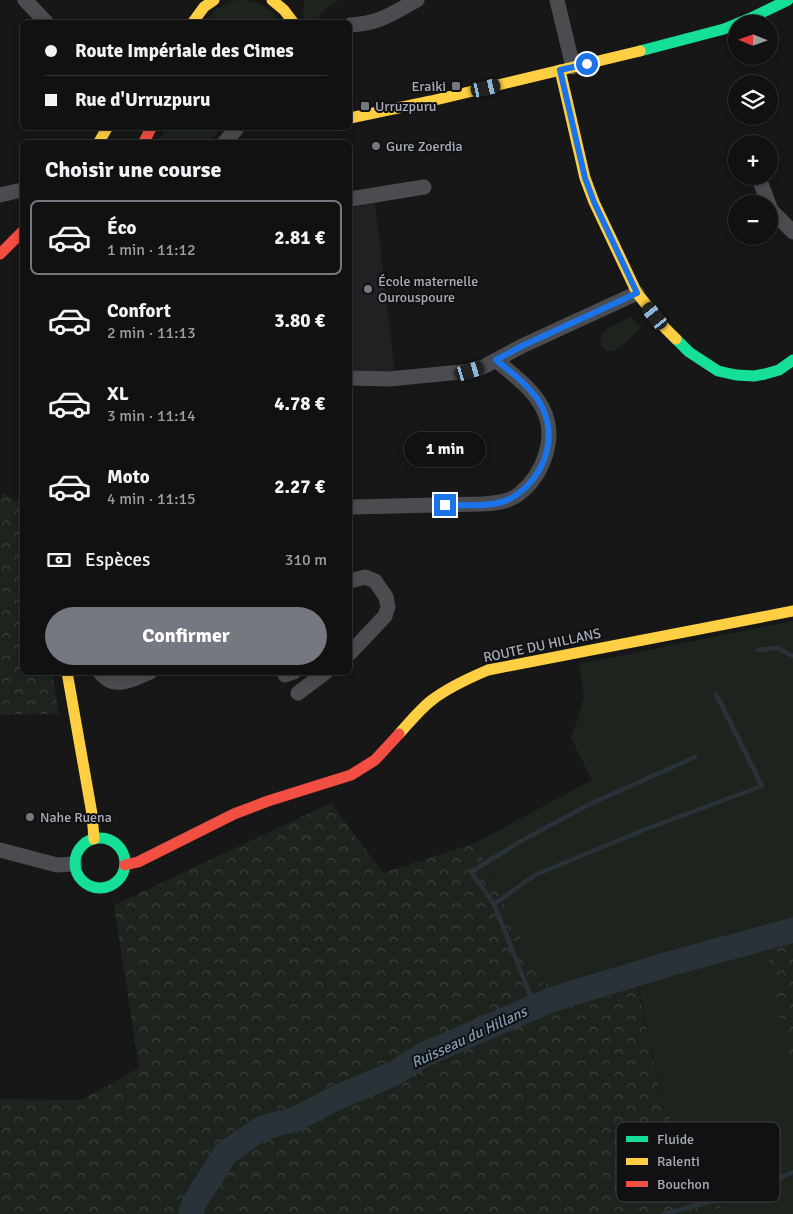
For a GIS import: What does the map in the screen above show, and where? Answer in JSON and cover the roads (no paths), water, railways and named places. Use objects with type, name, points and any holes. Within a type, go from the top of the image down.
[{"type":"street","points":[[24,0],[44,20]]},
{"type":"street","points":[[195,20],[203,4],[214,0]]},
{"type":"street","points":[[272,0],[292,16]]},
{"type":"street","points":[[352,25],[380,20],[417,0]]},
{"type":"street","points":[[556,0],[585,178],[594,202],[637,293],[664,327],[689,352],[718,370],[736,375],[754,376],[779,370],[793,360]]},
{"type":"street","points":[[352,118],[662,46],[724,29],[788,0]]},
{"type":"street","points":[[761,185],[771,210],[793,232]]},
{"type":"street","points":[[352,199],[424,187]]},
{"type":"street","points":[[0,195],[20,190]]},
{"type":"street","points":[[0,254],[20,234]]},
{"type":"street","points":[[352,378],[389,379],[462,372],[483,368],[522,346],[637,293]]},
{"type":"street","points":[[352,507],[502,502],[518,494],[532,481],[542,467],[548,446],[548,424],[543,408],[534,395],[496,360]]},
{"type":"street","points":[[352,580],[365,577],[375,580],[386,597],[388,607],[385,616],[352,651]]},
{"type":"street","name":"ROUTE DU HILLANS","points":[[125,865],[138,862],[242,811],[268,801],[351,776],[375,760],[432,700],[460,682],[488,670],[793,611]]},
{"type":"street","points":[[68,675],[92,814],[94,839]]},
{"type":"street","points":[[102,675],[113,682],[126,682],[143,675]]},
{"type":"street","points":[[298,693],[322,675]]},
{"type":"street","points":[[104,838],[112,841],[119,847],[124,856],[125,865],[122,874],[110,886],[101,888],[91,886],[83,882],[78,874],[75,864],[77,853],[84,844],[94,839],[104,838]]},
{"type":"street","points":[[0,850],[57,866],[75,864]]},
{"type":"waterway","points":[[758,650],[777,648],[793,656]]},
{"type":"waterway","points":[[494,904],[535,875],[646,829],[762,786],[716,694]]},
{"type":"waterway","points":[[535,1007],[494,904],[471,872],[521,841],[590,804],[695,757]]},
{"type":"waterway","name":"Ruisseau du Hillans","points":[[191,1214],[194,1203],[226,1153],[262,1128],[296,1119],[336,1098],[395,1073],[425,1054],[553,999],[669,964],[793,930]]},
{"type":"waterway","points":[[780,1178],[793,1172]]},
{"type":"waterway","points":[[664,1214],[708,1202]]},
{"type":"place","name":"Eraiki","points":[[456,86]]},
{"type":"place","name":"Urruzpuru","points":[[365,106]]},
{"type":"place","name":"Gure Zoerdia","points":[[376,146]]},
{"type":"place","name":"École maternelle Ourouspoure","points":[[368,289]]},
{"type":"place","name":"Nahe Ruena","points":[[30,817]]}]
